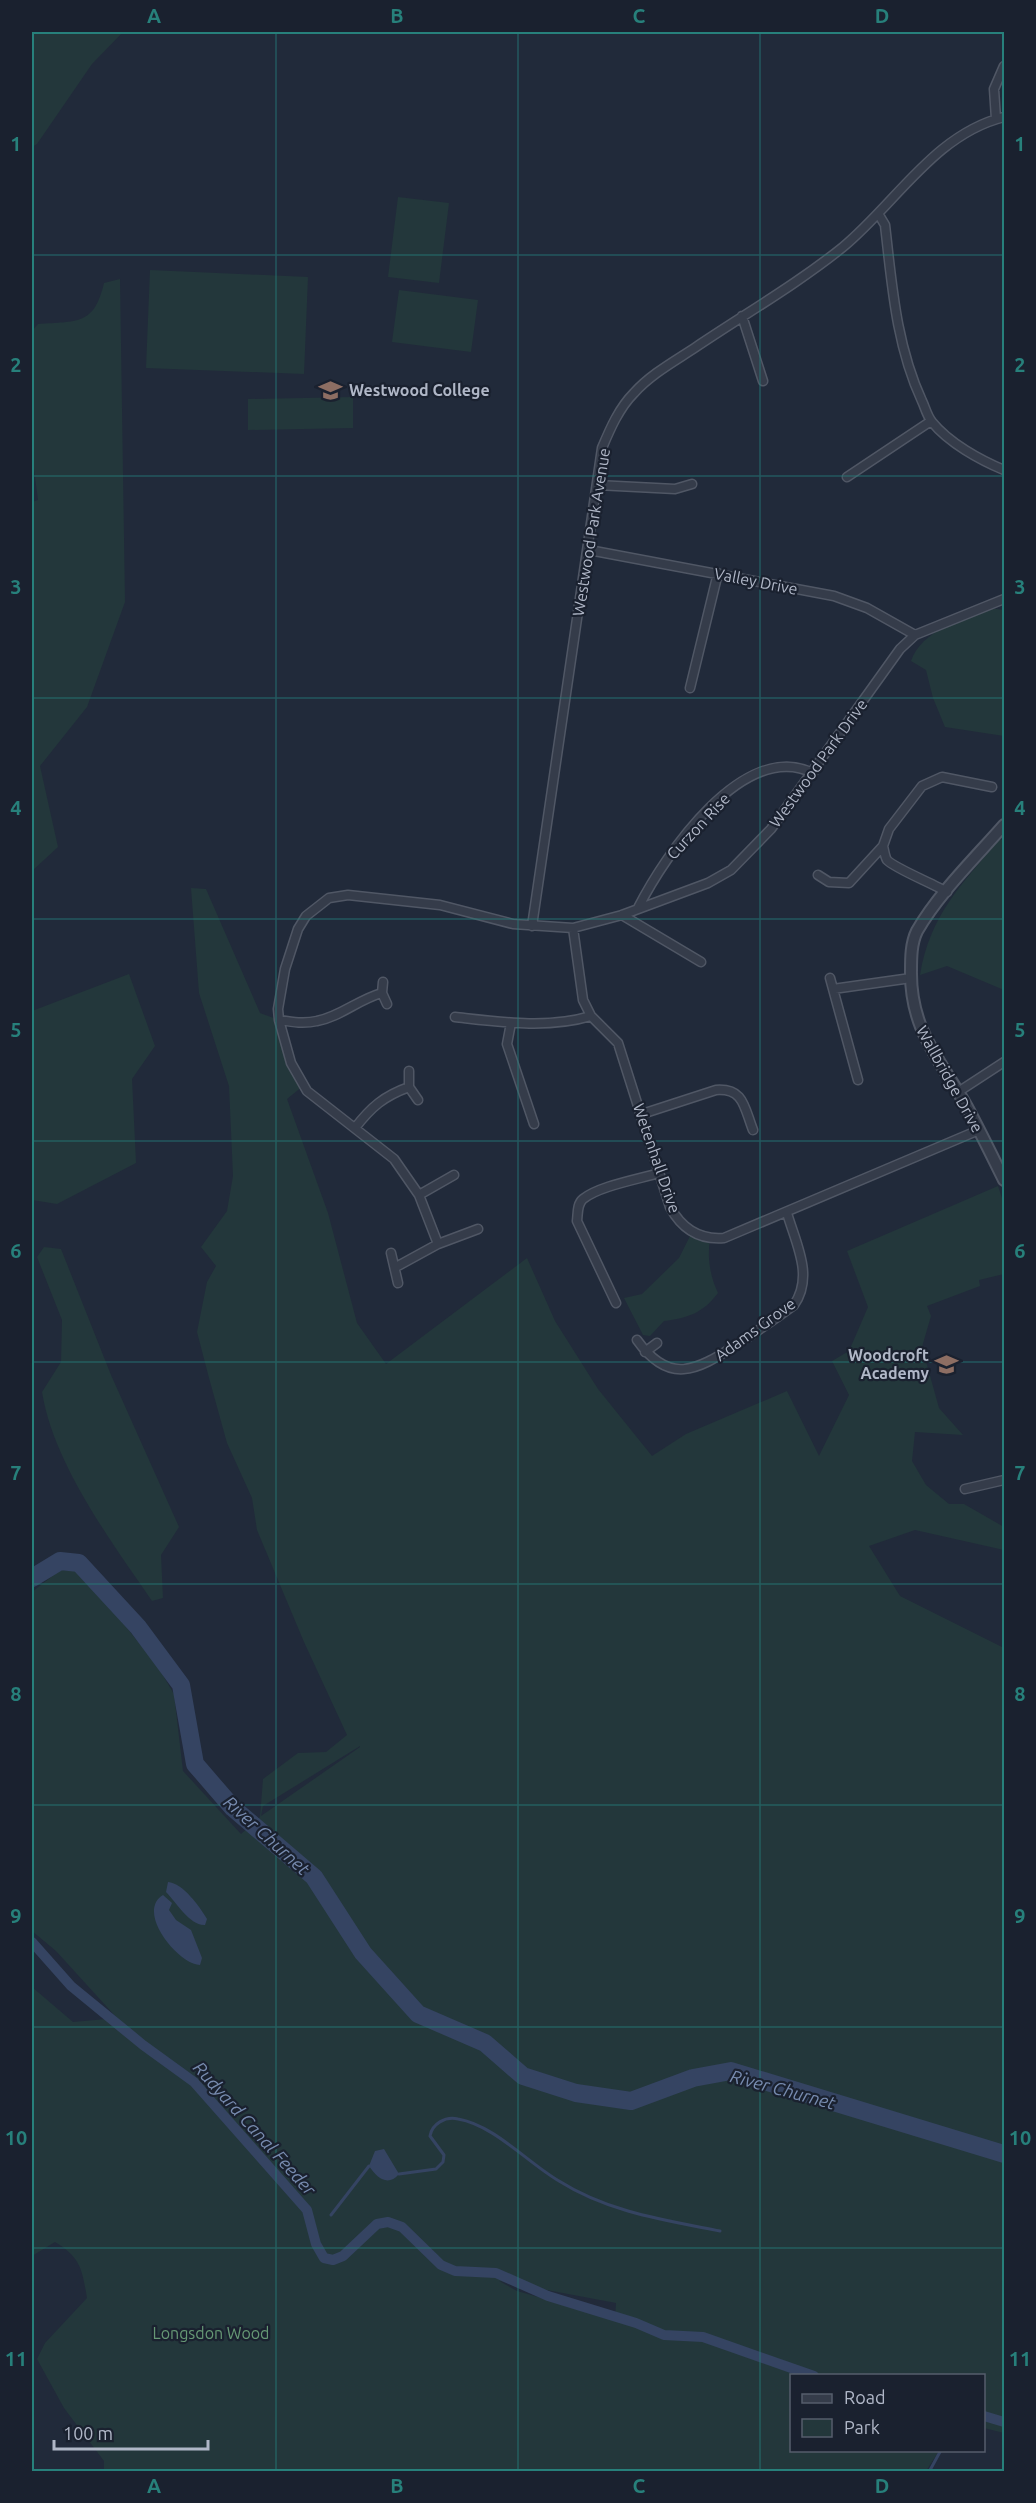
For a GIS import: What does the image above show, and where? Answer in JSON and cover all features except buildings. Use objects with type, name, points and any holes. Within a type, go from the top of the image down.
[{"type":"street","points":[[1000,118],[994,89],[1005,66]]},
{"type":"street","name":"Westwood Park Avenue","points":[[532,926],[589,550],[602,448],[609,432],[633,393],[659,371],[823,262],[879,215],[946,146],[975,126],[1000,118]]},
{"type":"street","points":[[879,215],[885,225],[901,342],[917,390],[931,421],[971,454],[1005,470]]},
{"type":"street","points":[[742,316],[763,381]]},
{"type":"street","points":[[847,477],[931,421]]},
{"type":"street","points":[[597,485],[675,489],[692,484]]},
{"type":"street","name":"Valley Drive","points":[[589,550],[834,596],[867,608],[915,635]]},
{"type":"street","points":[[690,688],[718,573]]},
{"type":"street","name":"Westwood Park Drive","points":[[438,1244],[419,1195],[394,1159],[307,1091],[291,1063],[279,1020],[285,969],[298,929],[312,911],[330,898],[348,895],[440,905],[513,924],[573,928],[622,915],[697,888],[731,870],[771,829],[900,649],[915,635],[1005,599]]},
{"type":"street","name":"Curzon Rise","points":[[638,908],[682,838],[734,788],[758,772],[776,766],[800,766],[813,773]]},
{"type":"street","points":[[818,875],[829,882],[849,883],[883,846],[888,829],[922,786],[931,781],[942,777],[992,788]]},
{"type":"street","name":"Wallbridge Drive","points":[[1004,1179],[958,1092],[922,1034],[911,996],[911,952],[916,933],[947,892],[1005,825]]},
{"type":"street","points":[[883,846],[886,859],[899,869],[928,880],[947,892]]},
{"type":"street","points":[[622,915],[701,962]]},
{"type":"street","name":"Wetenhall Drive","points":[[573,928],[579,990],[591,1016],[618,1043],[659,1173],[676,1218],[694,1234],[704,1238],[724,1239],[979,1130]]},
{"type":"street","points":[[830,978],[858,1080]]},
{"type":"street","points":[[833,989],[911,978]]},
{"type":"street","points":[[382,982],[382,993],[387,1004]]},
{"type":"street","points":[[279,1020],[304,1023],[319,1021],[359,1000],[382,993]]},
{"type":"street","points":[[455,1017],[511,1023],[554,1023],[591,1016]]},
{"type":"street","points":[[511,1023],[507,1044],[534,1124]]},
{"type":"street","points":[[958,1092],[1005,1062]]},
{"type":"street","points":[[410,1071],[409,1087],[418,1100]]},
{"type":"street","points":[[355,1128],[369,1109],[381,1099],[409,1087]]},
{"type":"street","points":[[642,1114],[716,1090],[728,1089],[741,1097],[753,1130]]},
{"type":"street","points":[[616,1303],[577,1221],[578,1206],[583,1199],[595,1193],[659,1173]]},
{"type":"street","points":[[419,1195],[454,1176]]},
{"type":"street","name":"Adams Grove","points":[[637,1340],[645,1352],[665,1367],[680,1370],[698,1367],[709,1363],[794,1305],[801,1295],[805,1278],[787,1213]]},
{"type":"street","points":[[396,1267],[438,1244],[478,1229]]},
{"type":"street","points":[[391,1253],[398,1282]]},
{"type":"street","points":[[645,1352],[657,1343]]},
{"type":"street","points":[[965,1489],[1005,1480]]},
{"type":"green space","points":[[32,32],[123,32],[92,64],[37,144],[32,147]]},
{"type":"green space","points":[[398,197],[449,203],[439,283],[388,277]]},
{"type":"green space","points":[[150,270],[308,277],[304,374],[146,368]]},
{"type":"green space","points":[[120,279],[125,602],[87,707],[40,766],[58,847],[32,871],[32,502],[38,500],[32,454],[32,331],[38,324],[73,321],[89,314],[100,297],[104,283]]},
{"type":"green space","points":[[399,290],[478,300],[471,352],[392,342]]},
{"type":"green space","points":[[353,397],[353,428],[248,430],[248,399]]},
{"type":"green space","points":[[990,608],[1004,610],[1004,736],[945,727],[933,698],[926,670],[911,661],[916,650],[933,634],[944,627]]},
{"type":"green space","points":[[999,840],[1004,840],[1004,990],[947,966],[920,975],[931,935],[939,918],[960,887]]},
{"type":"green space","name":"Longsdon Wood","points":[[191,888],[206,889],[260,1013],[279,1020],[303,1086],[287,1099],[328,1213],[357,1323],[386,1364],[527,1258],[555,1321],[598,1389],[652,1456],[686,1434],[787,1391],[819,1456],[849,1395],[832,1361],[849,1351],[868,1307],[847,1251],[998,1186],[1004,1204],[1004,1274],[979,1280],[980,1286],[927,1306],[931,1316],[922,1347],[939,1408],[963,1435],[915,1432],[912,1461],[926,1485],[949,1504],[964,1504],[1004,1527],[1004,1550],[915,1530],[869,1546],[900,1596],[1004,1648],[1004,2433],[985,2428],[985,2374],[790,2374],[790,2452],[938,2452],[926,2471],[104,2471],[104,2461],[64,2408],[37,2359],[45,2343],[87,2298],[79,2265],[64,2248],[55,2242],[32,2256],[32,1987],[73,2022],[117,2018],[56,1951],[32,1931],[32,1592],[60,1570],[75,1571],[116,1614],[158,1667],[174,1694],[183,1771],[241,1834],[260,1817],[263,1779],[298,1753],[326,1752],[347,1735],[304,1642],[257,1530],[252,1498],[227,1443],[197,1332],[207,1282],[216,1266],[201,1247],[227,1211],[233,1176],[229,1086],[199,993]],"holes":[[[360,1747],[261,1816],[263,1806]],[[499,2281],[616,2303],[615,2319],[517,2291]]]},
{"type":"green space","points":[[129,974],[155,1046],[132,1079],[136,1163],[57,1204],[32,1200],[32,1011]]},
{"type":"green space","points":[[692,1232],[710,1239],[710,1267],[718,1293],[701,1310],[664,1321],[650,1336],[643,1335],[624,1298],[642,1294],[679,1258]]},
{"type":"green space","points":[[44,1247],[61,1249],[111,1375],[179,1527],[161,1555],[163,1598],[152,1601],[102,1528],[71,1474],[48,1419],[42,1392],[61,1362],[62,1320],[37,1257]]},
{"type":"water","points":[[168,1882],[174,1883],[190,1896],[207,1919],[205,1925],[189,1918],[166,1892]]},
{"type":"water","points":[[163,1895],[172,1903],[169,1910],[176,1920],[191,1930],[202,1958],[200,1965],[191,1963],[181,1956],[163,1936],[157,1925],[154,1913],[156,1903]]},
{"type":"water","points":[[384,2149],[399,2174],[391,2180],[379,2177],[369,2166],[375,2151]]},
{"type":"waterway","name":"River Churnet","points":[[32,1578],[60,1561],[79,1563],[138,1627],[181,1685],[195,1764],[233,1808],[314,1877],[363,1953],[418,2014],[485,2043],[523,2076],[576,2093],[631,2101],[693,2078],[731,2071],[1004,2154]]},
{"type":"waterway","name":"Rudyard Canal Feeder","points":[[32,1942],[71,1986],[143,2045],[194,2082],[307,2210],[316,2244],[324,2258],[333,2260],[343,2256],[377,2224],[388,2222],[402,2227],[441,2265],[455,2271],[496,2273],[548,2296],[636,2323],[664,2335],[703,2337],[808,2374]]},
{"type":"waterway","points":[[399,2174],[436,2169],[443,2162],[444,2155],[430,2136],[436,2125],[453,2118],[485,2129],[578,2192],[637,2214],[720,2231]]},
{"type":"waterway","points":[[331,2215],[369,2166]]},
{"type":"waterway","name":"Rudyard Canal Feeder","points":[[985,2416],[1004,2422]]},
{"type":"waterway","points":[[929,2472],[940,2452]]},
{"type":"place","name":"Westwood College","points":[[331,390]]},
{"type":"place","name":"Woodcroft Academy","points":[[947,1364]]}]
